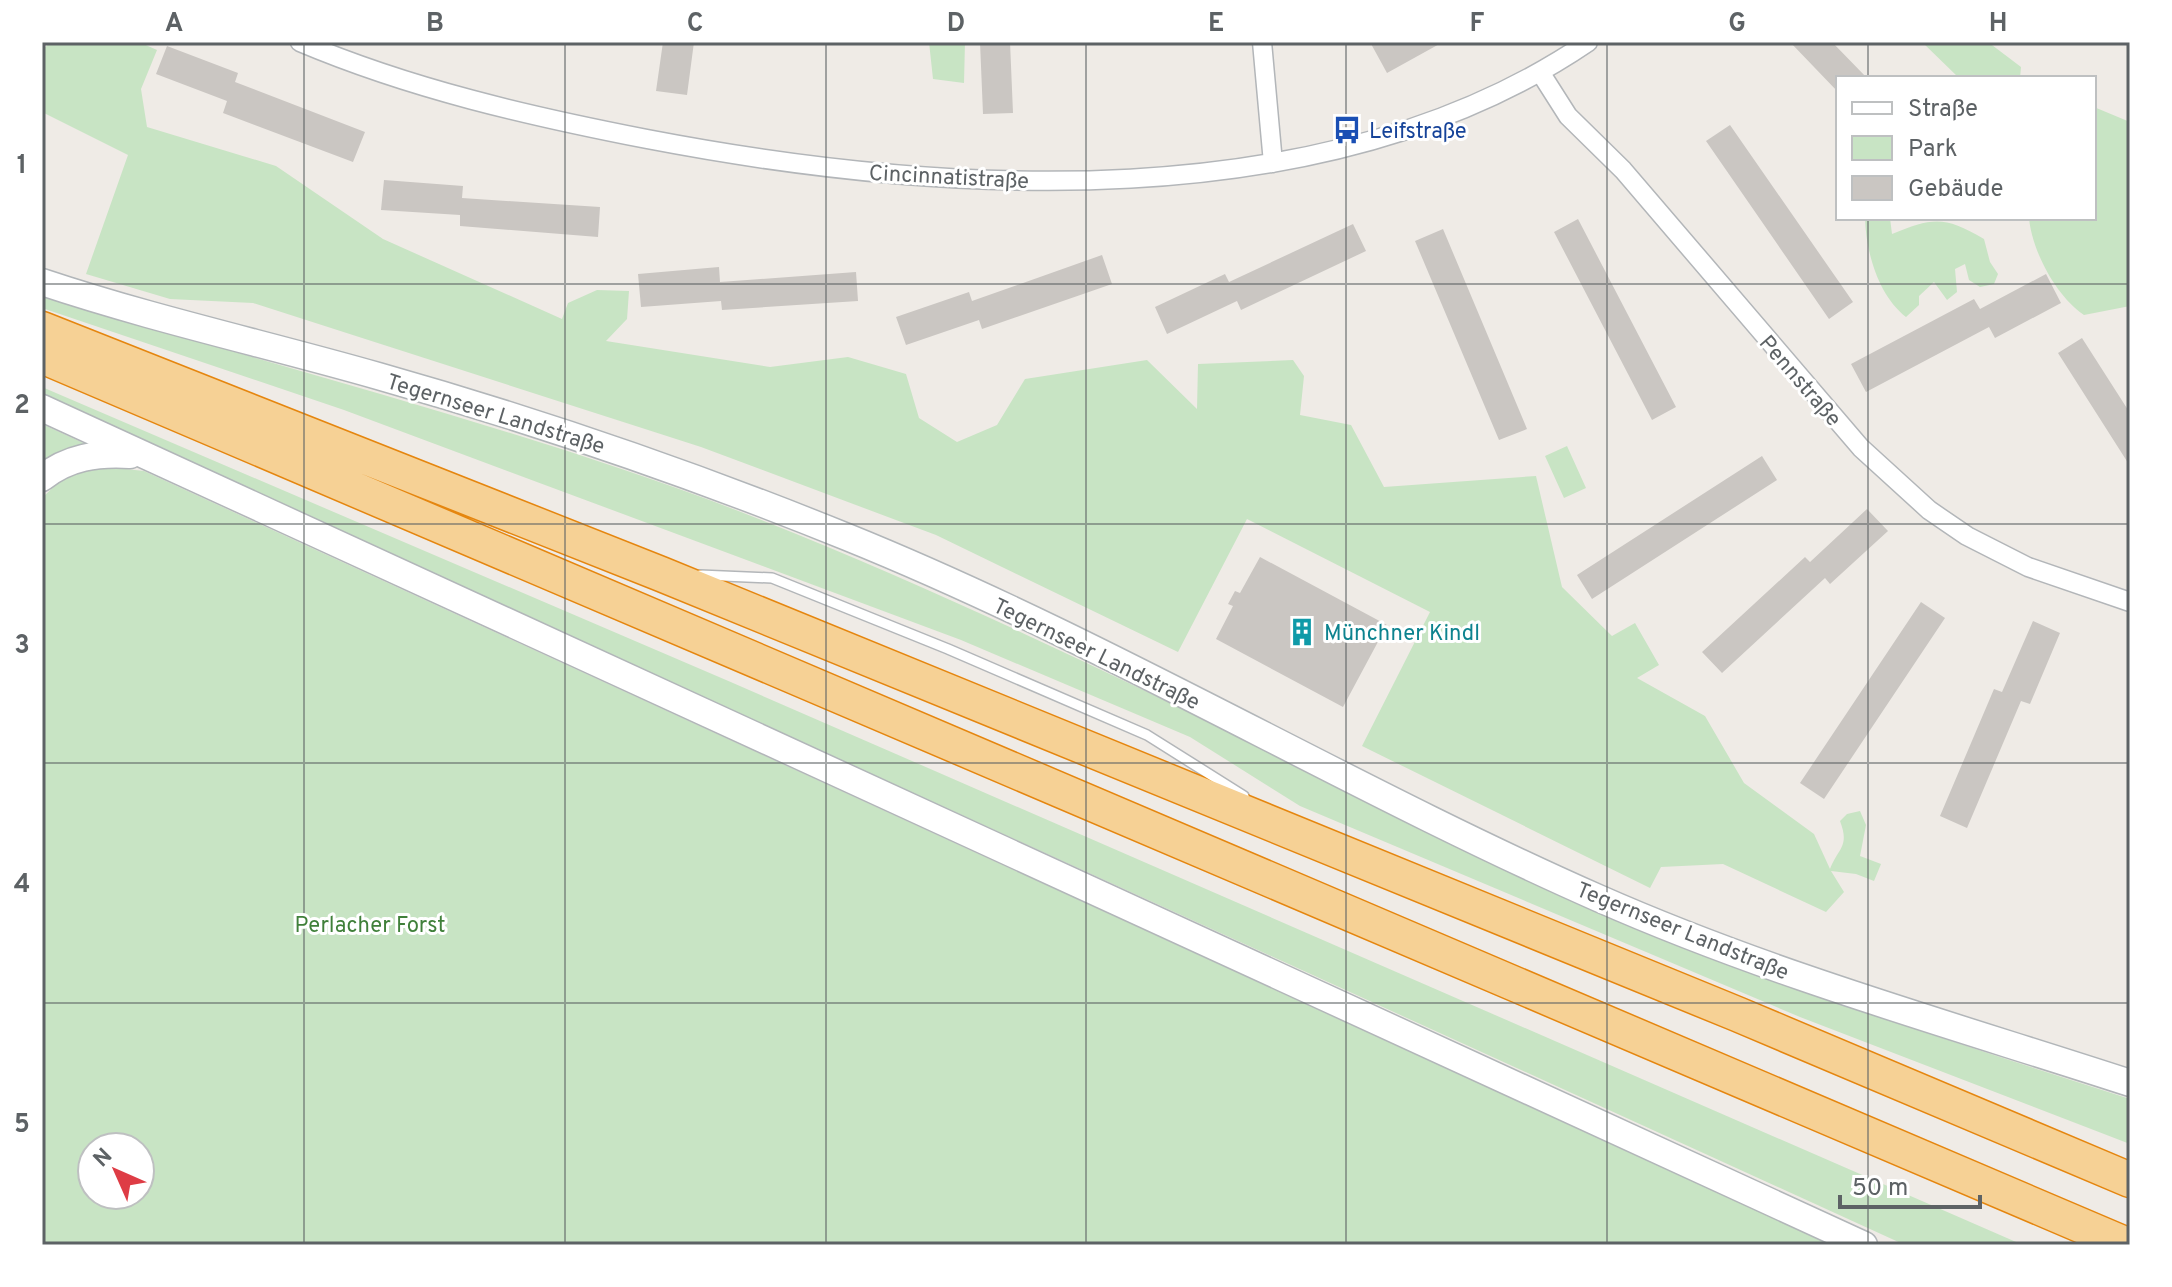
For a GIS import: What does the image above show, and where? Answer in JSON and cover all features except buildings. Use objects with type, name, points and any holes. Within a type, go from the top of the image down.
[{"type":"highway","points":[[42,329],[661,574],[1314,840],[2130,1180]]},
{"type":"highway","points":[[42,356],[2127,1245]]},
{"type":"main road","name":"Tegernseer Landstraße","points":[[42,282],[532,422],[713,485],[852,539],[1020,615],[1401,806],[1601,900],[1793,974],[2130,1083]]},
{"type":"main road","points":[[42,408],[1864,1245]]},
{"type":"main road","points":[[42,478],[70,461],[103,453],[142,455]]},
{"type":"street","name":"Cincinnatistraße","points":[[300,42],[373,70],[544,119],[699,149],[861,171],[1032,181],[1128,180],[1202,174],[1273,163],[1393,132],[1540,72],[1588,42]]},
{"type":"street","points":[[1262,42],[1273,163]]},
{"type":"street","name":"Pennstraße","points":[[1540,72],[1568,116],[1623,170],[1861,448],[1929,510],[1967,536],[2028,567],[2130,602]]},
{"type":"lane","points":[[661,574],[772,578],[1147,735],[1250,800]]},
{"type":"lane","points":[[1263,808],[1314,840]]},
{"type":"green space","points":[[51,42],[139,42],[157,50],[141,89],[147,127],[276,166],[383,239],[562,319],[568,303],[597,290],[629,291],[627,319],[606,341],[770,367],[848,357],[906,374],[919,418],[957,442],[997,425],[1025,379],[1147,360],[1197,409],[1198,364],[1293,360],[1304,376],[1300,415],[1351,425],[1384,487],[1536,476],[1562,587],[1612,636],[1635,623],[1659,665],[1637,678],[1705,716],[1744,783],[1814,834],[1830,869],[1842,847],[1844,837],[1840,821],[1847,814],[1860,811],[1866,825],[1860,856],[1881,864],[1874,881],[1856,874],[1831,871],[1844,892],[1826,912],[1723,864],[1661,867],[1650,888],[1362,746],[1430,612],[1247,519],[1178,652],[936,535],[701,447],[253,303],[170,299],[86,274],[128,155],[42,112],[42,50]]},
{"type":"green space","points":[[929,42],[965,42],[964,83],[933,79]]},
{"type":"green space","points":[[1922,42],[1988,42],[2021,67],[2020,76],[1957,76]]},
{"type":"green space","points":[[2096,108],[2130,122],[2130,306],[2084,315],[2055,285],[2040,258],[2029,220],[2096,220]]},
{"type":"green space","points":[[1865,220],[1890,220],[1892,234],[1918,224],[1949,223],[1984,239],[1990,262],[1998,274],[1994,284],[1980,287],[1969,280],[1965,264],[1955,269],[1957,292],[1947,300],[1934,282],[1919,296],[1919,305],[1906,317],[1881,285],[1868,245]]},
{"type":"green space","points":[[42,294],[568,451],[741,512],[849,556],[1063,652],[1484,855],[1656,933],[1857,1009],[2130,1099],[2130,1144],[1800,1017],[1300,806],[1190,737],[961,640],[344,410],[42,308]]},
{"type":"green space","points":[[42,387],[733,683],[2023,1245],[1905,1245],[42,396]]},
{"type":"green space","points":[[42,424],[90,446],[42,468]]},
{"type":"green space","points":[[1567,446],[1586,488],[1564,498],[1545,456]]},
{"type":"green space","name":"Perlacher Forst","points":[[99,466],[144,471],[1831,1245],[42,1245],[42,498],[64,477]]},
{"type":"place","name":"Leifstraße","points":[[1347,130]]},
{"type":"place","name":"Münchner Kindl","points":[[1302,632]]}]
